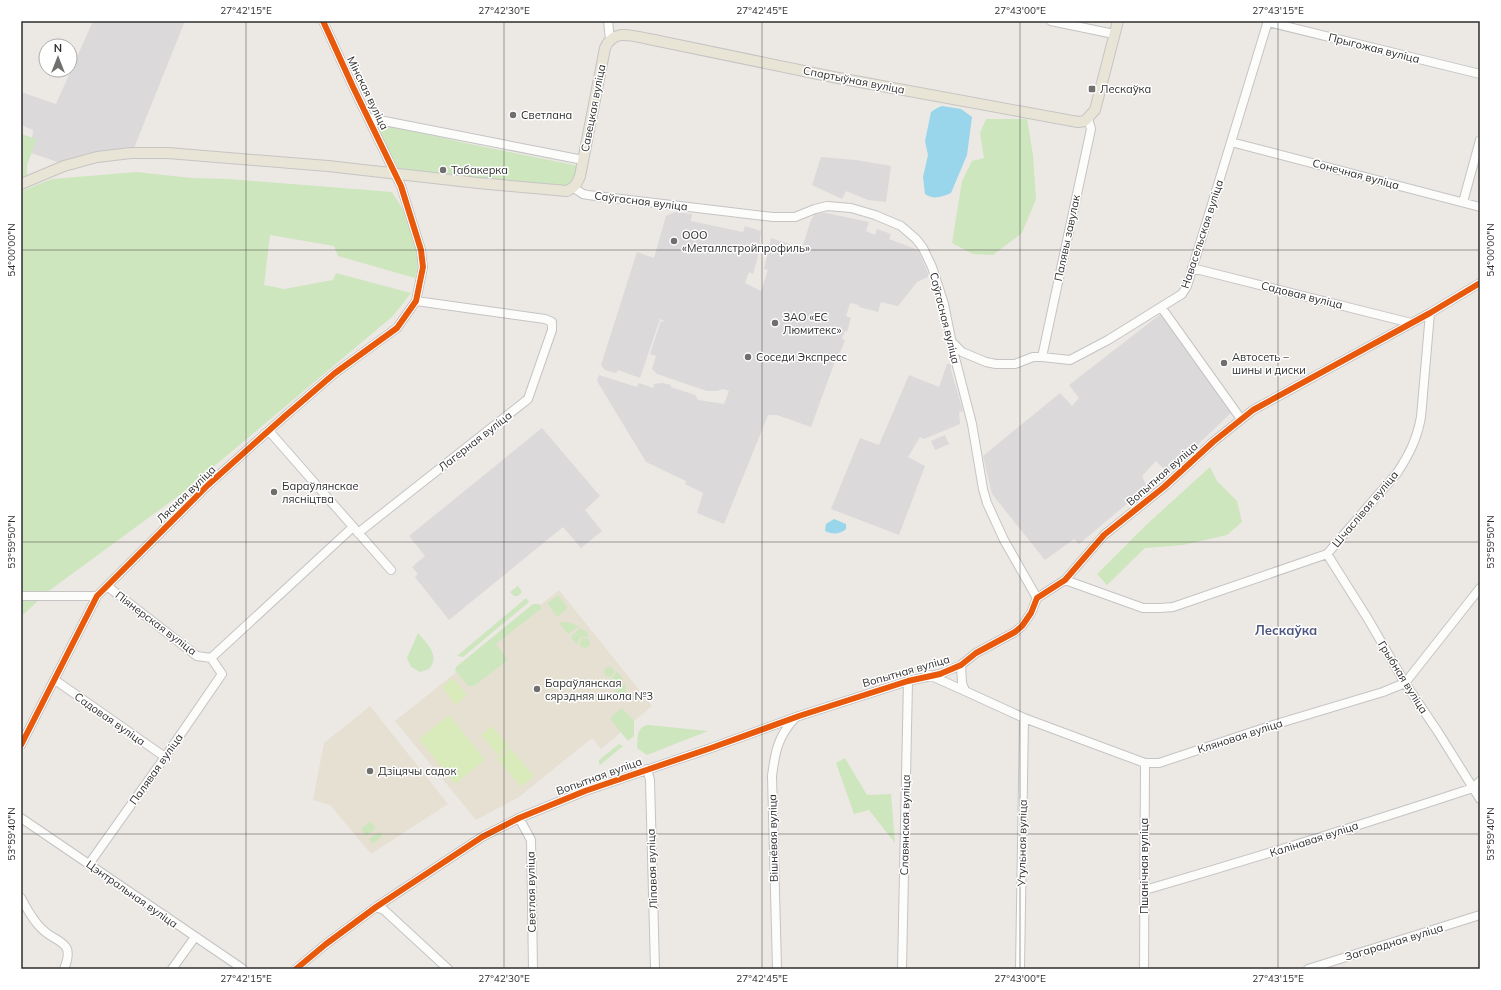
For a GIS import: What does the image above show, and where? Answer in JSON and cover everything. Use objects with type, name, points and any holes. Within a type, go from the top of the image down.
[{"type":"main road","points":[[1088,119],[1095,110],[1118,21]]},
{"type":"main road","name":"Спартыўная вуліца","points":[[610,39],[623,35],[649,39],[833,77],[1063,120],[1078,122],[1088,119]]},
{"type":"main road","name":"Савецкая вуліца","points":[[571,190],[578,183],[605,48],[610,39]]},
{"type":"main road","points":[[21,184],[64,166],[97,157],[131,153],[205,155],[328,166],[478,183],[571,190]]},
{"type":"street","name":"Мінская вуліца","points":[[323,21],[402,186],[421,250],[423,266],[416,301]]},
{"type":"street","name":"Савецкая вуліца","points":[[608,21],[610,39]]},
{"type":"street","points":[[1051,21],[1114,34]]},
{"type":"street","name":"Прыгожая вуліца","points":[[1268,21],[1480,74]]},
{"type":"street","name":"Навасельская вуліца","points":[[953,343],[962,352],[986,362],[996,364],[1015,364],[1033,358],[1042,357],[1070,360],[1108,340],[1182,294],[1187,286],[1268,21]]},
{"type":"street","name":"Мінская вуліца","points":[[369,118],[583,160]]},
{"type":"street","name":"Палявы завулак","points":[[1042,357],[1091,129],[1088,119]]},
{"type":"street","points":[[1463,202],[1480,140]]},
{"type":"street","name":"Сонечная вуліца","points":[[1231,142],[1480,207]]},
{"type":"street","name":"Саўгасная вуліца","points":[[571,190],[588,195],[773,217],[795,217],[821,207],[839,206],[861,210],[891,221],[901,226],[916,239],[927,256],[942,298],[953,343],[954,354],[972,424],[983,489],[987,503],[1004,540],[1037,598]]},
{"type":"street","name":"Садовая вуліца","points":[[1192,268],[1411,323]]},
{"type":"street","name":"Вопытная вуліца","points":[[296,969],[326,944],[376,907],[482,837],[519,818],[585,791],[711,748],[798,716],[928,675],[940,674],[960,665],[976,653],[1015,632],[1022,626],[1031,613],[1037,598],[1065,580],[1104,535],[1164,487],[1213,442],[1253,410],[1430,313],[1480,283]]},
{"type":"street","name":"Лагерная вуліца","points":[[211,658],[355,530],[528,399],[552,330],[552,322],[545,319],[416,301]]},
{"type":"street","name":"Лясная вуліца","points":[[21,745],[97,596],[208,485],[268,431],[335,373],[397,328],[416,301]]},
{"type":"street","points":[[1161,307],[1241,419]]},
{"type":"street","name":"Шчаслівая вуліца","points":[[1065,580],[1143,608],[1173,607],[1326,554],[1397,473],[1414,444],[1419,432],[1421,417],[1430,313]]},
{"type":"street","points":[[268,431],[391,570]]},
{"type":"street","name":"Грыбная вуліца","points":[[1326,554],[1368,619],[1405,683],[1480,799]]},
{"type":"street","name":"Піянерская вуліца","points":[[108,586],[197,656],[211,658],[222,674]]},
{"type":"street","name":"Кляновая вуліца","points":[[928,675],[1024,718],[1145,764],[1159,763],[1270,726],[1383,692],[1405,683],[1480,588]]},
{"type":"street","points":[[21,596],[97,596]]},
{"type":"street","points":[[960,665],[962,683],[965,691]]},
{"type":"street","name":"Палявая вуліца","points":[[89,864],[222,674]]},
{"type":"street","name":"Садовая вуліца","points":[[55,680],[165,757]]},
{"type":"street","name":"Славянская вуліца","points":[[902,969],[908,681]]},
{"type":"street","name":"Вішнёвая вуліца","points":[[777,969],[772,776],[776,750],[780,738],[788,725],[798,716]]},
{"type":"street","name":"Утульная вуліца","points":[[1020,969],[1024,718]]},
{"type":"street","name":"Пшанічная вуліца","points":[[1144,969],[1145,764]]},
{"type":"street","name":"Ліпавая вуліца","points":[[647,769],[650,780],[655,969]]},
{"type":"street","name":"Калінавая вуліца","points":[[1145,890],[1259,857],[1473,788],[1480,781]]},
{"type":"street","name":"Цэнтральная вуліца","points":[[21,818],[243,969]]},
{"type":"street","name":"Светлая вуліца","points":[[519,818],[531,840],[533,969]]},
{"type":"street","points":[[21,898],[36,924],[43,931],[61,941],[66,947],[68,952],[64,969]]},
{"type":"street","points":[[376,907],[384,910],[448,969]]},
{"type":"street","name":"Загарадная вуліца","points":[[1308,969],[1480,915]]},
{"type":"street","points":[[172,969],[195,937]]},
{"type":"shaded area","points":[[93,21],[185,21],[134,148],[61,163],[31,153],[33,130],[21,125],[21,92],[56,104],[68,78],[78,78],[78,55]]},
{"type":"shaded area","points":[[821,157],[856,160],[891,166],[886,202],[868,200],[846,191],[842,199],[812,185]]},
{"type":"shaded area","points":[[817,211],[869,222],[866,231],[875,235],[877,229],[891,234],[889,239],[918,250],[928,273],[928,277],[917,282],[898,306],[881,302],[878,312],[850,303],[846,316],[851,318],[847,332],[845,331],[842,339],[845,340],[840,353],[838,353],[811,427],[777,415],[768,415],[724,524],[697,513],[703,493],[685,484],[686,481],[646,462],[597,381],[599,375],[637,387],[639,383],[653,388],[654,384],[662,383],[695,395],[698,400],[724,404],[729,391],[723,389],[717,391],[707,391],[657,374],[652,369],[656,356],[650,354],[661,321],[664,322],[660,319],[640,378],[618,370],[616,373],[605,370],[601,365],[637,252],[654,258],[666,216],[675,212],[692,214],[691,221],[743,232],[745,226],[761,231],[758,257],[753,274],[749,272],[745,283],[761,291],[768,270],[764,269],[771,238],[802,248],[811,220]]},
{"type":"shaded area","points":[[1162,313],[1232,412],[1168,473],[1156,461],[1142,476],[1147,487],[1079,544],[1074,539],[1045,560],[992,494],[983,456],[1060,393],[1072,406],[1079,398],[1069,385]]},
{"type":"shaded area","points":[[947,364],[951,364],[951,370],[963,411],[959,412],[960,424],[924,439],[920,437],[908,457],[925,466],[899,535],[831,509],[860,438],[879,445],[909,375],[939,387]]},
{"type":"shaded area","points":[[542,428],[600,496],[585,510],[602,531],[581,548],[563,527],[449,620],[415,577],[418,574],[412,567],[425,556],[409,536]]},
{"type":"shaded area","points":[[945,435],[949,444],[935,450],[931,441]]},
{"type":"shaded area","name":"Бараўлянская сярэдняя школа №3","points":[[559,590],[652,706],[601,749],[592,738],[519,797],[476,820],[395,721]]},
{"type":"shaded area","name":"Дзіцячы садок","points":[[370,706],[448,804],[371,854],[330,805],[313,800],[324,743]]},
{"type":"green space","points":[[986,119],[1027,119],[1033,155],[1036,199],[1022,233],[993,255],[973,254],[952,243],[962,181],[972,161],[984,158],[980,133]]},
{"type":"green space","points":[[375,122],[465,143],[579,166],[572,182],[567,186],[557,189],[398,168]]},
{"type":"green space","points":[[21,134],[37,139],[27,165],[27,176],[21,179]]},
{"type":"green space","points":[[137,172],[191,178],[229,179],[392,192],[410,221],[421,259],[415,278],[338,256],[334,246],[270,235],[264,285],[284,289],[333,280],[336,273],[411,293],[393,316],[181,494],[46,593],[21,617],[21,191],[52,179]]},
{"type":"green space","points":[[1210,467],[1217,481],[1237,501],[1242,522],[1227,535],[1183,545],[1145,548],[1107,585],[1097,574],[1145,526]]},
{"type":"green space","points":[[518,586],[522,592],[518,596],[514,596],[510,592]]},
{"type":"green space","points":[[558,595],[568,608],[557,617],[547,603]]},
{"type":"green space","points":[[526,598],[529,602],[463,657],[457,656]]},
{"type":"green space","points":[[533,604],[539,604],[542,608],[496,644],[508,660],[474,686],[468,686],[455,670],[456,667]]},
{"type":"green space","points":[[567,622],[579,626],[568,634],[559,623]]},
{"type":"green space","points":[[580,628],[587,632],[589,637],[581,637],[577,645],[571,637]]},
{"type":"green space","points":[[418,633],[433,654],[432,664],[429,669],[420,672],[411,667],[407,658]]},
{"type":"green space","points":[[583,638],[587,638],[589,639],[589,647],[583,648],[580,645],[580,641]]},
{"type":"green space","points":[[607,667],[611,667],[613,668],[613,676],[607,677],[604,674],[604,670]]},
{"type":"green space","points":[[616,670],[623,679],[612,688],[605,679],[612,679],[616,673]]},
{"type":"green space","points":[[453,678],[467,695],[456,705],[442,687]]},
{"type":"green space","points":[[625,682],[626,692],[623,701],[615,691]]},
{"type":"green space","points":[[622,708],[634,721],[634,736],[628,741],[611,720],[612,716]]},
{"type":"green space","points":[[449,715],[485,760],[455,784],[419,739]]},
{"type":"green space","points":[[647,725],[708,731],[647,755],[637,748],[639,731],[643,726]]},
{"type":"green space","points":[[492,726],[509,746],[498,755],[481,735]]},
{"type":"green space","points":[[619,744],[623,746],[600,765],[599,760]]},
{"type":"green space","points":[[510,748],[534,776],[521,787],[497,759]]},
{"type":"green space","points":[[845,758],[867,795],[891,794],[895,843],[869,810],[854,814],[836,763]]},
{"type":"green space","points":[[370,821],[376,828],[366,836],[361,829]]},
{"type":"green space","points":[[379,832],[382,836],[373,844],[369,839]]},
{"type":"water","points":[[942,106],[961,109],[972,117],[967,155],[951,193],[941,197],[931,197],[925,194],[923,177],[928,155],[925,141],[931,112]]},
{"type":"water","points":[[834,519],[846,524],[846,529],[842,532],[836,533],[825,531],[826,524]]},
{"type":"cycle path","points":[[21,745],[97,596],[208,485],[284,417],[335,373],[397,328],[416,301],[423,267],[421,250],[401,186],[323,21]]},
{"type":"cycle path","points":[[296,969],[326,944],[376,907],[482,837],[519,818],[585,791],[799,716],[908,681],[940,674],[961,665],[976,653],[1015,632],[1022,626],[1031,613],[1037,598],[1065,580],[1104,535],[1164,487],[1213,442],[1253,410],[1430,313],[1480,283]]},
{"type":"place","name":"Лескаўка","points":[[1092,89]]},
{"type":"place","name":"Светлана","points":[[513,115]]},
{"type":"place","name":"Табакерка","points":[[443,170]]},
{"type":"place","name":"ООО «Металлстройпрофиль»","points":[[674,241]]},
{"type":"place","name":"ЗАО «ЕС Люмитекс»","points":[[775,323]]},
{"type":"place","name":"Соседи Экспресс","points":[[748,357]]},
{"type":"place","name":"Автосеть – шины и диски","points":[[1224,363]]},
{"type":"place","name":"Бараўлянскае лясніцтва","points":[[274,492]]},
{"type":"place","name":"Бараўлянская сярэдняя школа №3","points":[[537,689]]},
{"type":"place","name":"Дзіцячы садок","points":[[370,771]]},
{"type":"district","name":"Лескаўка","points":[[1286,630]]}]
